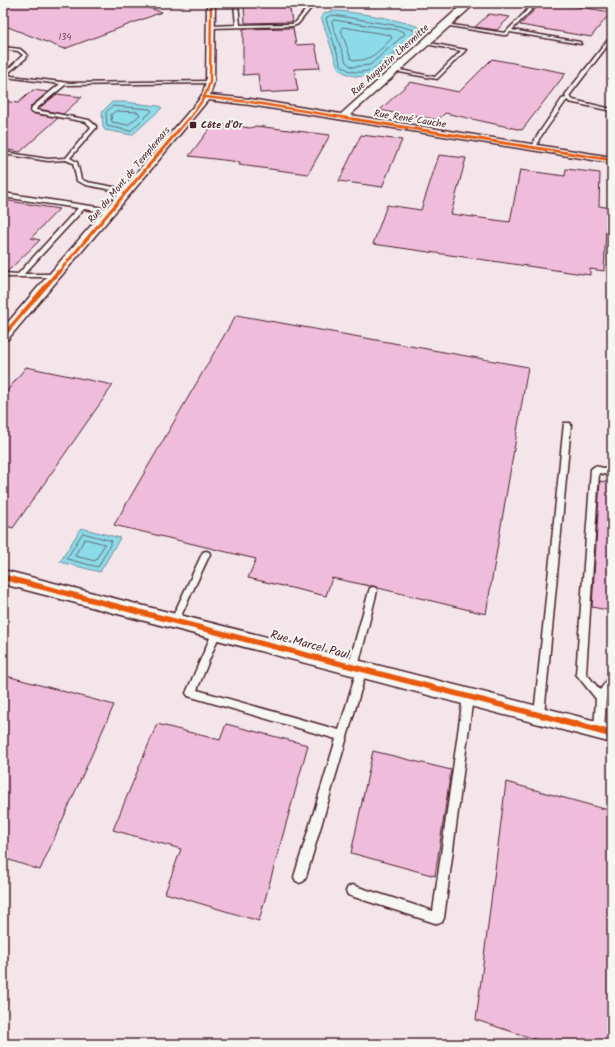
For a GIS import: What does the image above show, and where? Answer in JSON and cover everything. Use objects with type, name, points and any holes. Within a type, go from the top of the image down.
[{"type":"street","name":"Rue du Mont de Templemars","points":[[3,336],[128,191],[205,97],[210,82],[210,3]]},
{"type":"street","name":"Rue Augustin Lhermitte","points":[[343,117],[446,25],[468,3]]},
{"type":"street","name":"Rue René Cauche","points":[[205,97],[250,102],[612,160]]},
{"type":"street","name":"Rue Marcel Paul","points":[[3,577],[606,732]]},
{"type":"lane","points":[[236,3],[238,26]]},
{"type":"lane","points":[[210,27],[293,25],[297,23],[313,3]]},
{"type":"lane","points":[[446,25],[499,35],[506,34],[536,3]]},
{"type":"lane","points":[[509,31],[580,43]]},
{"type":"lane","points":[[609,41],[567,96],[571,101],[612,110]]},
{"type":"lane","points":[[395,70],[436,78],[464,50],[426,43]]},
{"type":"lane","points":[[3,48],[19,50],[26,55],[26,58],[6,72],[7,76],[63,84],[210,82]]},
{"type":"lane","points":[[63,84],[34,108],[33,111],[87,120],[94,126],[67,159]]},
{"type":"lane","points":[[534,148],[537,139],[564,100],[569,98]]},
{"type":"lane","points":[[3,153],[48,160],[67,159],[75,162],[79,180],[86,183],[128,191]]},
{"type":"lane","points":[[3,195],[111,211]]},
{"type":"lane","points":[[20,275],[82,207]]},
{"type":"lane","points":[[3,274],[55,276]]},
{"type":"lane","points":[[539,715],[567,425]]},
{"type":"lane","points":[[606,732],[601,698],[581,674],[595,469],[612,473]]},
{"type":"lane","points":[[175,620],[206,554]]},
{"type":"lane","points":[[300,877],[342,736],[373,591]]},
{"type":"lane","points":[[217,631],[191,693],[342,736]]},
{"type":"lane","points":[[601,698],[612,680]]},
{"type":"lane","points":[[352,890],[438,918],[468,697]]},
{"type":"shaded area","points":[[3,3],[612,3],[612,1044],[3,1044]]},
{"type":"water","points":[[333,11],[391,19],[421,28],[422,32],[393,59],[375,73],[361,77],[350,75],[338,68],[321,17],[325,13]]},
{"type":"water","points":[[112,102],[159,106],[162,108],[132,135],[105,130],[103,127],[102,112]]},
{"type":"water","points":[[81,528],[120,538],[100,572],[60,562]]},
{"type":"building","points":[[14,3],[142,3],[142,6],[162,12],[64,49],[3,25],[3,6]]},
{"type":"building","points":[[244,3],[289,3],[292,22],[245,23]]},
{"type":"building","points":[[541,3],[555,3],[611,12],[591,37],[520,25]]},
{"type":"building","points":[[489,14],[510,17],[497,30],[475,27]]},
{"type":"building","points":[[293,28],[296,45],[315,44],[320,68],[294,69],[298,91],[260,93],[258,74],[243,75],[243,29]]},
{"type":"building","points":[[492,59],[566,73],[522,130],[445,113],[438,120],[413,115],[412,117],[380,110],[410,82],[459,92]]},
{"type":"building","points":[[33,90],[48,92],[31,106],[30,113],[58,118],[20,152],[3,149],[3,101],[18,103]]},
{"type":"building","points":[[57,94],[82,97],[63,114],[38,109]]},
{"type":"building","points":[[214,123],[250,128],[256,126],[330,135],[308,174],[239,165],[240,162],[189,156]]},
{"type":"building","points":[[361,135],[402,140],[382,187],[339,181]]},
{"type":"building","points":[[439,155],[466,158],[451,214],[510,222],[520,170],[565,176],[566,169],[600,173],[599,206],[611,208],[611,229],[606,228],[604,271],[590,269],[590,275],[373,244],[387,205],[421,210]]},
{"type":"building","points":[[3,200],[59,209],[31,238],[40,240],[7,272],[3,272]]},
{"type":"building","points":[[236,315],[528,367],[486,614],[373,586],[332,578],[326,596],[248,578],[256,559],[114,525]]},
{"type":"building","points":[[26,367],[113,385],[13,528],[3,525],[3,396]]},
{"type":"building","points":[[600,481],[612,483],[612,611],[592,607]]},
{"type":"building","points":[[3,675],[114,705],[40,870],[3,858]]},
{"type":"building","points":[[157,724],[220,740],[226,724],[308,745],[259,921],[165,893],[181,849],[113,830]]},
{"type":"building","points":[[373,751],[451,770],[435,876],[351,853]]},
{"type":"building","points":[[506,782],[612,811],[612,1044],[550,1044],[476,1020]]},
{"type":"cycle path","points":[[3,336],[150,165],[202,102],[207,93],[210,82],[211,3]]},
{"type":"cycle path","points":[[205,97],[250,102],[612,160]]},
{"type":"cycle path","points":[[3,577],[612,734]]},
{"type":"place","name":"Côte d'Or","points":[[193,125]]}]
